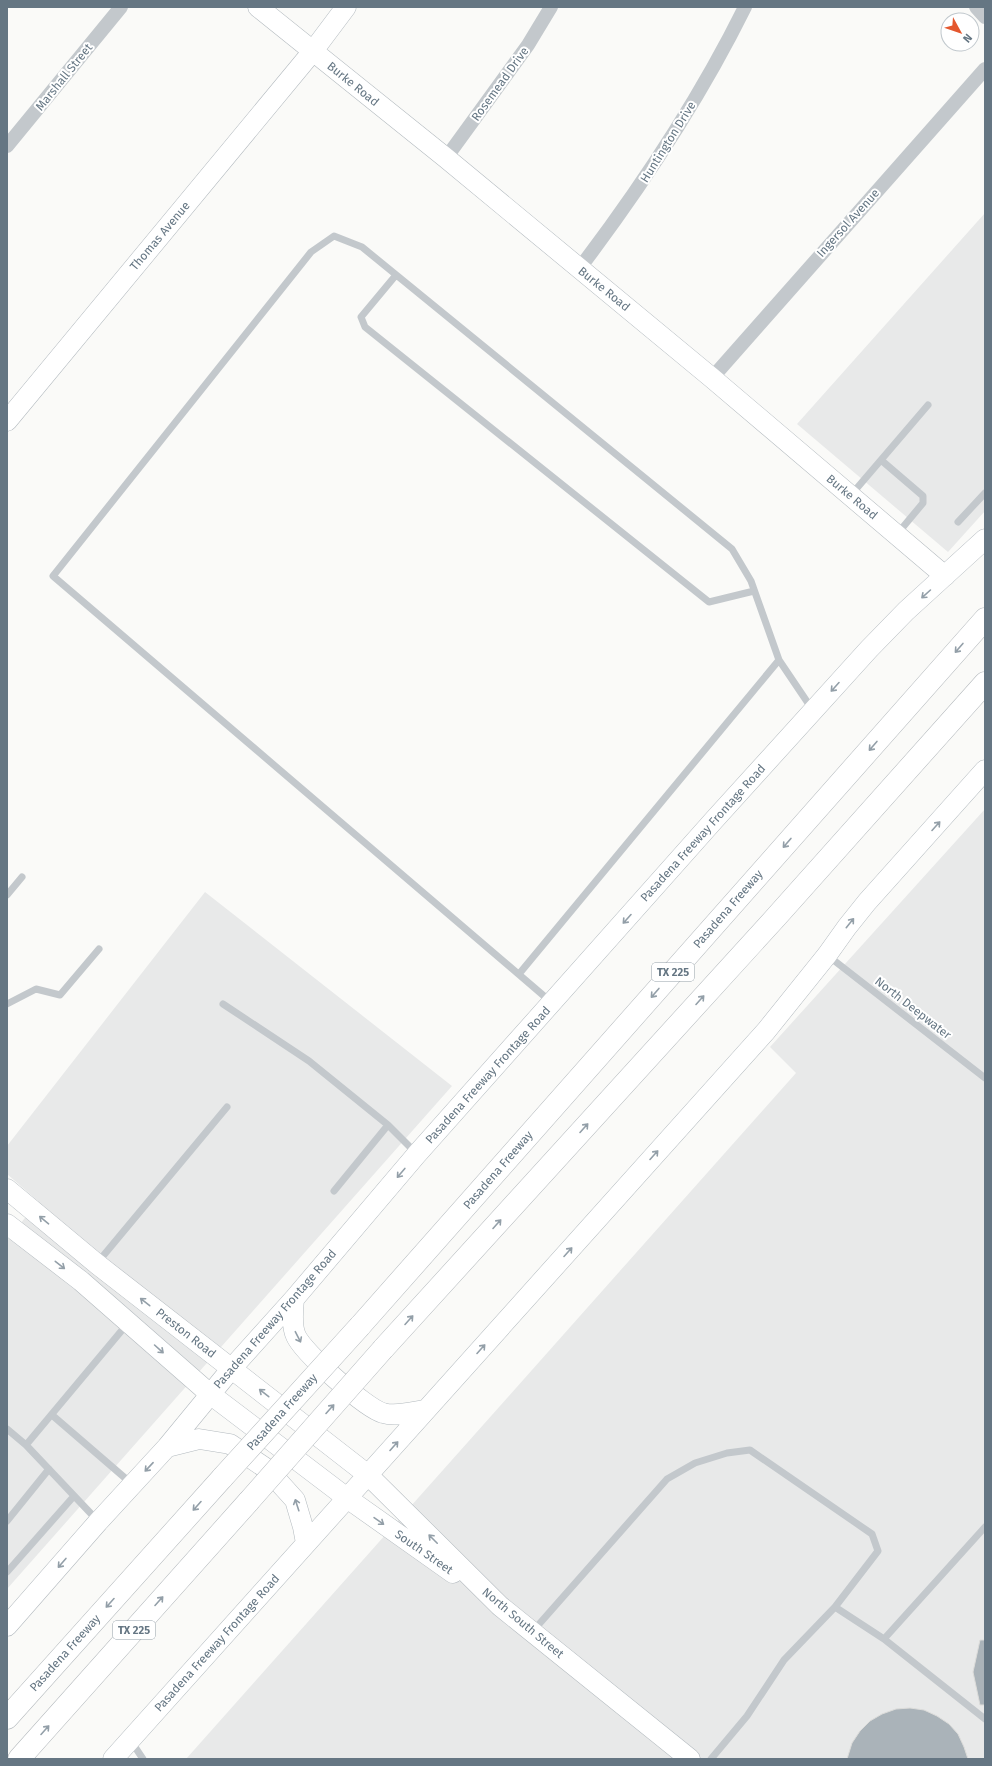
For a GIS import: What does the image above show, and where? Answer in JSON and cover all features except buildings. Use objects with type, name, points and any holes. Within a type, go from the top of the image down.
[{"type":"highway","name":"Pasadena Freeway","points":[[7,1718],[360,1326],[985,619]]},
{"type":"highway","name":"TX 225","points":[[19,1759],[383,1349],[782,910],[985,683]]},
{"type":"main road","name":"Burke Road","points":[[258,7],[446,158],[712,378],[945,576]]},
{"type":"main road","name":"Thomas Avenue","points":[[7,421],[313,51],[346,7]]},
{"type":"main road","name":"Pasadena Freeway Frontage Road","points":[[10,1618],[167,1447],[232,1368],[294,1299],[417,1154],[869,649],[906,611],[985,539]]},
{"type":"main road","name":"Pasadena Freeway Frontage Road","points":[[114,1759],[760,1037],[827,955],[867,902],[985,770]]},
{"type":"main road","name":"Preston Road","points":[[7,1189],[97,1264],[368,1475]]},
{"type":"main road","points":[[7,1224],[81,1281],[210,1394],[347,1498]]},
{"type":"main road","points":[[81,1281],[97,1264]]},
{"type":"main road","points":[[294,1299],[292,1319],[294,1330],[296,1336],[307,1353],[362,1400],[382,1413],[398,1414],[425,1410]]},
{"type":"main road","points":[[167,1447],[199,1439],[230,1444],[267,1469],[295,1500],[306,1543]]},
{"type":"main road","name":"North South Street","points":[[368,1475],[500,1606],[690,1759]]},
{"type":"main road","name":"South Street","points":[[347,1498],[500,1606]]},
{"type":"street","name":"Marshall Street","points":[[7,146],[121,7]]},
{"type":"street","name":"Rosemead Drive","points":[[446,158],[528,45],[551,7]]},
{"type":"street","name":"Huntington Drive","points":[[579,269],[624,210],[659,157],[694,101],[745,7]]},
{"type":"street","points":[[976,7],[985,17]]},
{"type":"street","name":"Ingersol Avenue","points":[[712,378],[985,69]]},
{"type":"lane","points":[[552,1003],[53,576],[311,252],[334,236],[362,247],[732,549],[751,581],[779,660],[813,711]]},
{"type":"lane","points":[[396,275],[362,317],[365,327],[709,602],[754,591]]},
{"type":"lane","points":[[851,495],[928,405]]},
{"type":"lane","points":[[881,460],[923,496],[923,503],[897,535]]},
{"type":"lane","points":[[958,522],[984,495]]},
{"type":"lane","points":[[519,974],[779,660]]},
{"type":"lane","points":[[7,895],[22,877]]},
{"type":"lane","points":[[7,1004],[36,989],[60,995],[99,949]]},
{"type":"lane","name":"North Deepwater","points":[[827,955],[985,1078]]},
{"type":"lane","points":[[223,1004],[309,1060],[388,1125],[417,1154]]},
{"type":"lane","points":[[97,1264],[227,1107]]},
{"type":"lane","points":[[334,1191],[388,1125]]},
{"type":"lane","points":[[26,1445],[129,1322]]},
{"type":"lane","points":[[52,1415],[132,1485]]},
{"type":"lane","points":[[7,1430],[26,1445],[98,1522]]},
{"type":"lane","points":[[532,1632],[667,1479],[695,1463],[727,1453],[750,1450],[872,1534],[878,1551],[835,1607],[784,1660],[747,1716],[711,1759]]},
{"type":"lane","points":[[7,1521],[49,1469]]},
{"type":"lane","points":[[7,1572],[74,1496]]},
{"type":"lane","points":[[884,1639],[985,1527]]},
{"type":"lane","points":[[835,1607],[884,1639],[985,1719]]},
{"type":"lane","points":[[130,1740],[143,1759]]},
{"type":"shaded area","points":[[985,213],[985,511],[948,552],[797,424]]},
{"type":"shaded area","points":[[985,809],[985,1759],[186,1759],[796,1073],[770,1047]]},
{"type":"shaded area","points":[[205,892],[452,1086],[7,1589],[7,1241],[38,1201],[7,1174],[7,1146]]}]
